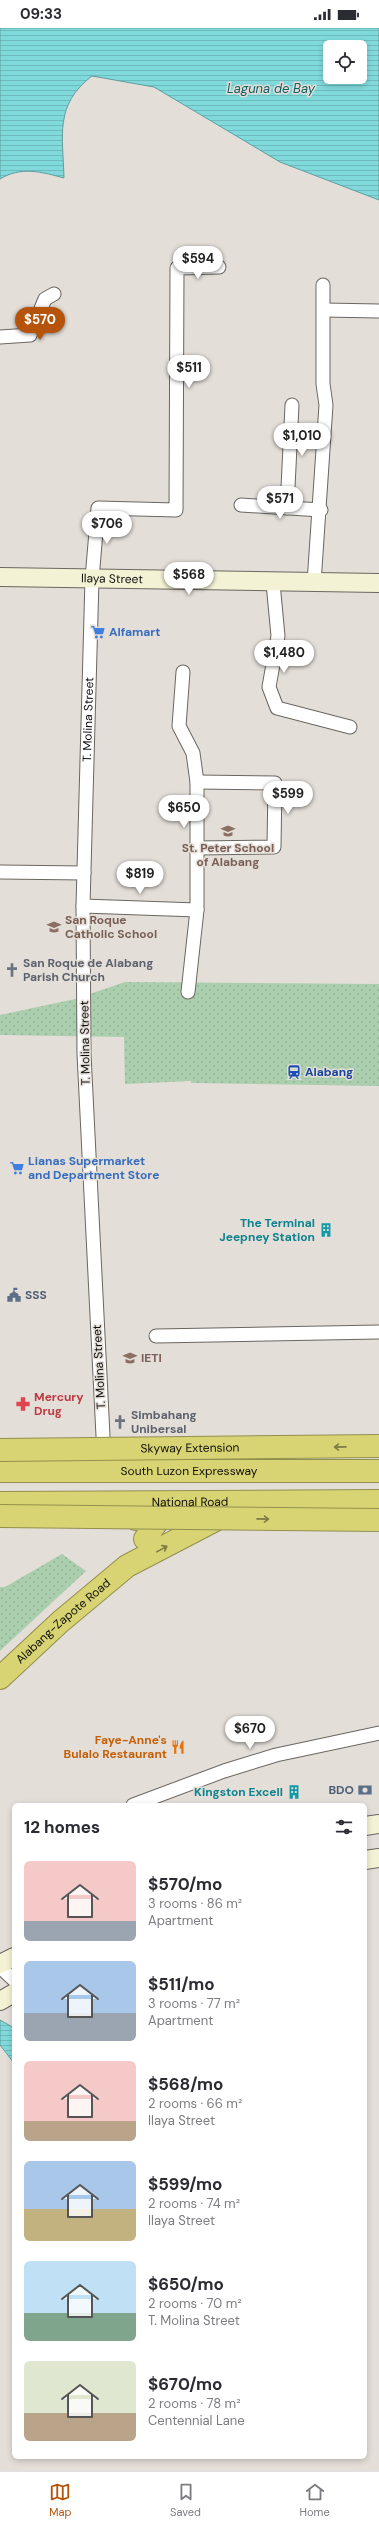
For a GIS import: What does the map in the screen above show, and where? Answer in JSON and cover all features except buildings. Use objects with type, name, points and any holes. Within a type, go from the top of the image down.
[{"type":"highway","name":"Skyway Extension","points":[[0,1450],[379,1446]]},
{"type":"highway","points":[[0,1461],[379,1461]]},
{"type":"highway","name":"South Luzon Expressway","points":[[0,1471],[379,1471]]},
{"type":"highway","name":"South Luzon Expressway","points":[[0,1496],[379,1496]]},
{"type":"highway","name":"National Road","points":[[0,1503],[254,1500],[379,1501]]},
{"type":"highway","name":"Alabang-Zapote Road","points":[[0,1678],[60,1622],[127,1566],[254,1500]]},
{"type":"highway","name":"Alabang-Zapote Road","points":[[127,1566],[145,1538],[197,1501]]},
{"type":"highway","points":[[0,1517],[154,1519],[157,1522],[155,1527],[145,1538]]},
{"type":"highway","points":[[0,1517],[379,1520]]},
{"type":"main road","name":"Ilaya Street","points":[[0,577],[379,583]]},
{"type":"main road","points":[[367,1826],[379,1824]]},
{"type":"main road","points":[[367,1860],[379,1858]]},
{"type":"main road","points":[[0,1966],[12,1958]]},
{"type":"street","name":"T. Molina Street","points":[[104,1460],[84,1054],[83,906],[92,579],[98,508],[176,510],[177,268],[219,267]]},
{"type":"street","points":[[314,583],[321,510],[326,404],[323,384],[323,285]]},
{"type":"street","points":[[0,337],[30,334],[45,300],[54,294]]},
{"type":"street","points":[[324,310],[379,311]]},
{"type":"street","points":[[287,508],[292,405]]},
{"type":"street","points":[[240,505],[321,510]]},
{"type":"street","points":[[272,582],[278,636],[269,687],[277,708],[350,727]]},
{"type":"street","points":[[183,672],[179,726],[193,753],[197,782],[197,910],[188,992]]},
{"type":"street","points":[[196,848],[264,849],[274,847],[276,803],[275,783],[197,782]]},
{"type":"street","points":[[0,872],[84,873]]},
{"type":"street","points":[[83,906],[197,910]]},
{"type":"street","points":[[156,1336],[379,1332]]},
{"type":"street","points":[[138,1803],[224,1771],[276,1755],[379,1733]]},
{"type":"street","points":[[0,1966],[12,1978]]},
{"type":"green space","points":[[125,982],[379,984],[379,1086],[191,1083],[191,1081],[125,1084],[124,1037],[0,1035],[0,1015],[75,999]]},
{"type":"green space","points":[[62,1554],[86,1571],[0,1651],[0,1587],[5,1587]]},
{"type":"water","name":"Laguna de Bay","points":[[0,28],[379,28],[379,200],[280,162],[154,87],[92,76],[71,98],[66,110],[62,135],[64,178],[32,171],[24,171],[8,175],[0,179]]},
{"type":"water","points":[[0,2020],[12,2027],[12,2060],[0,2045]]},
{"type":"place","name":"Alfamart","points":[[98,632]]},
{"type":"place","name":"St. Peter School of Alabang","points":[[228,831]]},
{"type":"place","name":"San Roque Catholic School","points":[[54,927]]},
{"type":"place","name":"San Roque de Alabang Parish Church","points":[[12,970]]},
{"type":"place","name":"Alabang","points":[[294,1072]]},
{"type":"place","name":"Lianas Supermarket and Department Store","points":[[17,1168]]},
{"type":"place","name":"The Terminal Jeepney Station","points":[[326,1230]]},
{"type":"place","name":"SSS","points":[[14,1295]]},
{"type":"place","name":"IETI","points":[[130,1358]]},
{"type":"place","name":"Mercury Drug","points":[[23,1404]]},
{"type":"place","name":"Simbahang Unibersal","points":[[120,1422]]},
{"type":"place","name":"Faye-Anne's Bulalo Restaurant","points":[[178,1747]]},
{"type":"place","name":"BDO","points":[[365,1790]]},
{"type":"place","name":"Kingston Excell","points":[[294,1792]]}]
